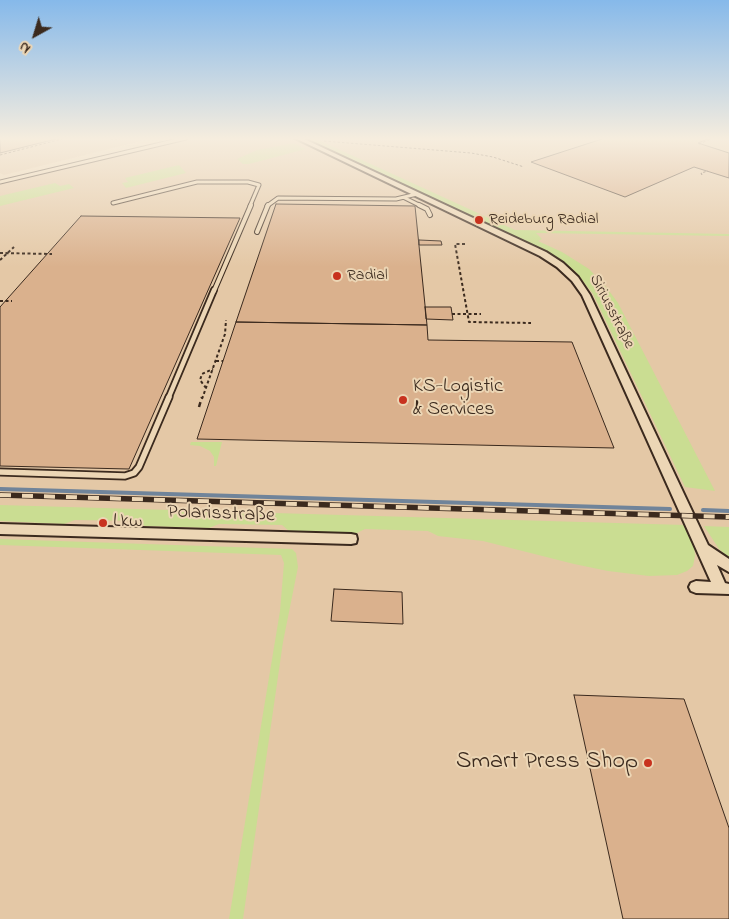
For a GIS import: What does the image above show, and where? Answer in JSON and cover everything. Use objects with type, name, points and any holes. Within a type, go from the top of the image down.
[{"type":"street","name":"Siriusstraße","points":[[389,181],[543,254],[560,265],[575,279],[586,295],[702,548],[725,588]]},
{"type":"street","name":"Polarisstraße","points":[[0,528],[351,539]]},
{"type":"street","points":[[702,548],[729,566]]},
{"type":"street","points":[[696,587],[725,588]]},
{"type":"lane","points":[[0,472],[125,476],[134,473],[139,467],[259,185],[248,182],[196,182],[113,203]]},
{"type":"lane","points":[[257,232],[268,204],[278,198],[406,198],[417,194]]},
{"type":"lane","points":[[406,198],[426,209],[430,215]]},
{"type":"path","points":[[465,244],[455,244],[469,322],[531,323]]},
{"type":"path","points":[[0,260],[14,247]]},
{"type":"path","points":[[0,253],[52,254]]},
{"type":"path","points":[[0,301],[12,301]]},
{"type":"path","points":[[452,314],[481,314]]},
{"type":"path","points":[[199,407],[225,334],[226,320]]},
{"type":"path","points":[[225,334],[232,334]]},
{"type":"path","points":[[216,361],[223,361]]},
{"type":"path","points":[[206,388],[200,380],[202,374],[213,369]]},
{"type":"shaded area","points":[[0,181],[729,181],[729,919],[0,919]]},
{"type":"green space","points":[[154,181],[126,188],[122,183]]},
{"type":"green space","points":[[395,181],[408,181],[515,230],[729,234],[729,236],[536,233],[542,239],[538,241],[562,252],[589,269],[618,303],[715,491],[685,487],[593,294],[575,271],[539,249]]},
{"type":"green space","points":[[55,183],[60,186],[69,184],[74,188],[0,206],[0,196]]},
{"type":"green space","points":[[191,442],[222,442],[216,466],[214,466],[214,457],[210,451],[200,446],[190,445]]},
{"type":"green space","points":[[0,505],[685,525],[694,545],[695,556],[693,566],[687,571],[677,575],[649,576],[608,571],[483,541],[438,536],[428,531],[365,529],[355,534],[289,531],[282,525],[219,524],[209,528],[145,526],[136,521],[75,520],[64,524],[0,521]]},
{"type":"green space","points":[[704,526],[729,527],[729,558],[719,549]]},
{"type":"green space","points":[[0,539],[292,549],[296,553],[298,567],[283,642],[243,919],[229,919],[280,611],[284,563],[281,555],[0,545]]},
{"type":"building","points":[[582,181],[662,181],[625,197]]},
{"type":"building","name":"Radial","points":[[276,204],[415,206],[427,325],[236,322]]},
{"type":"building","points":[[81,216],[240,218],[129,469],[0,466],[0,307]]},
{"type":"building","points":[[419,240],[441,241],[442,245],[419,245]]},
{"type":"building","points":[[425,307],[451,307],[453,320],[426,319]]},
{"type":"building","name":"KS-Logistic & Services","points":[[236,322],[427,325],[428,340],[572,342],[614,448],[197,439]]},
{"type":"building","points":[[334,589],[402,592],[403,624],[331,621]]},
{"type":"building","name":"Smart Press Shop","points":[[574,695],[684,699],[729,828],[729,919],[623,919]]},
{"type":"waterway","points":[[0,489],[670,509]]},
{"type":"waterway","points":[[703,510],[729,511]]},
{"type":"railway","points":[[0,495],[729,517]]},
{"type":"place","name":"Reideburg Radial","points":[[479,220]]},
{"type":"place","name":"Radial","points":[[337,276]]},
{"type":"place","name":"KS-Logistic & Services","points":[[403,400]]},
{"type":"place","name":"Lkw","points":[[103,523]]},
{"type":"place","name":"Smart Press Shop","points":[[648,763]]}]
